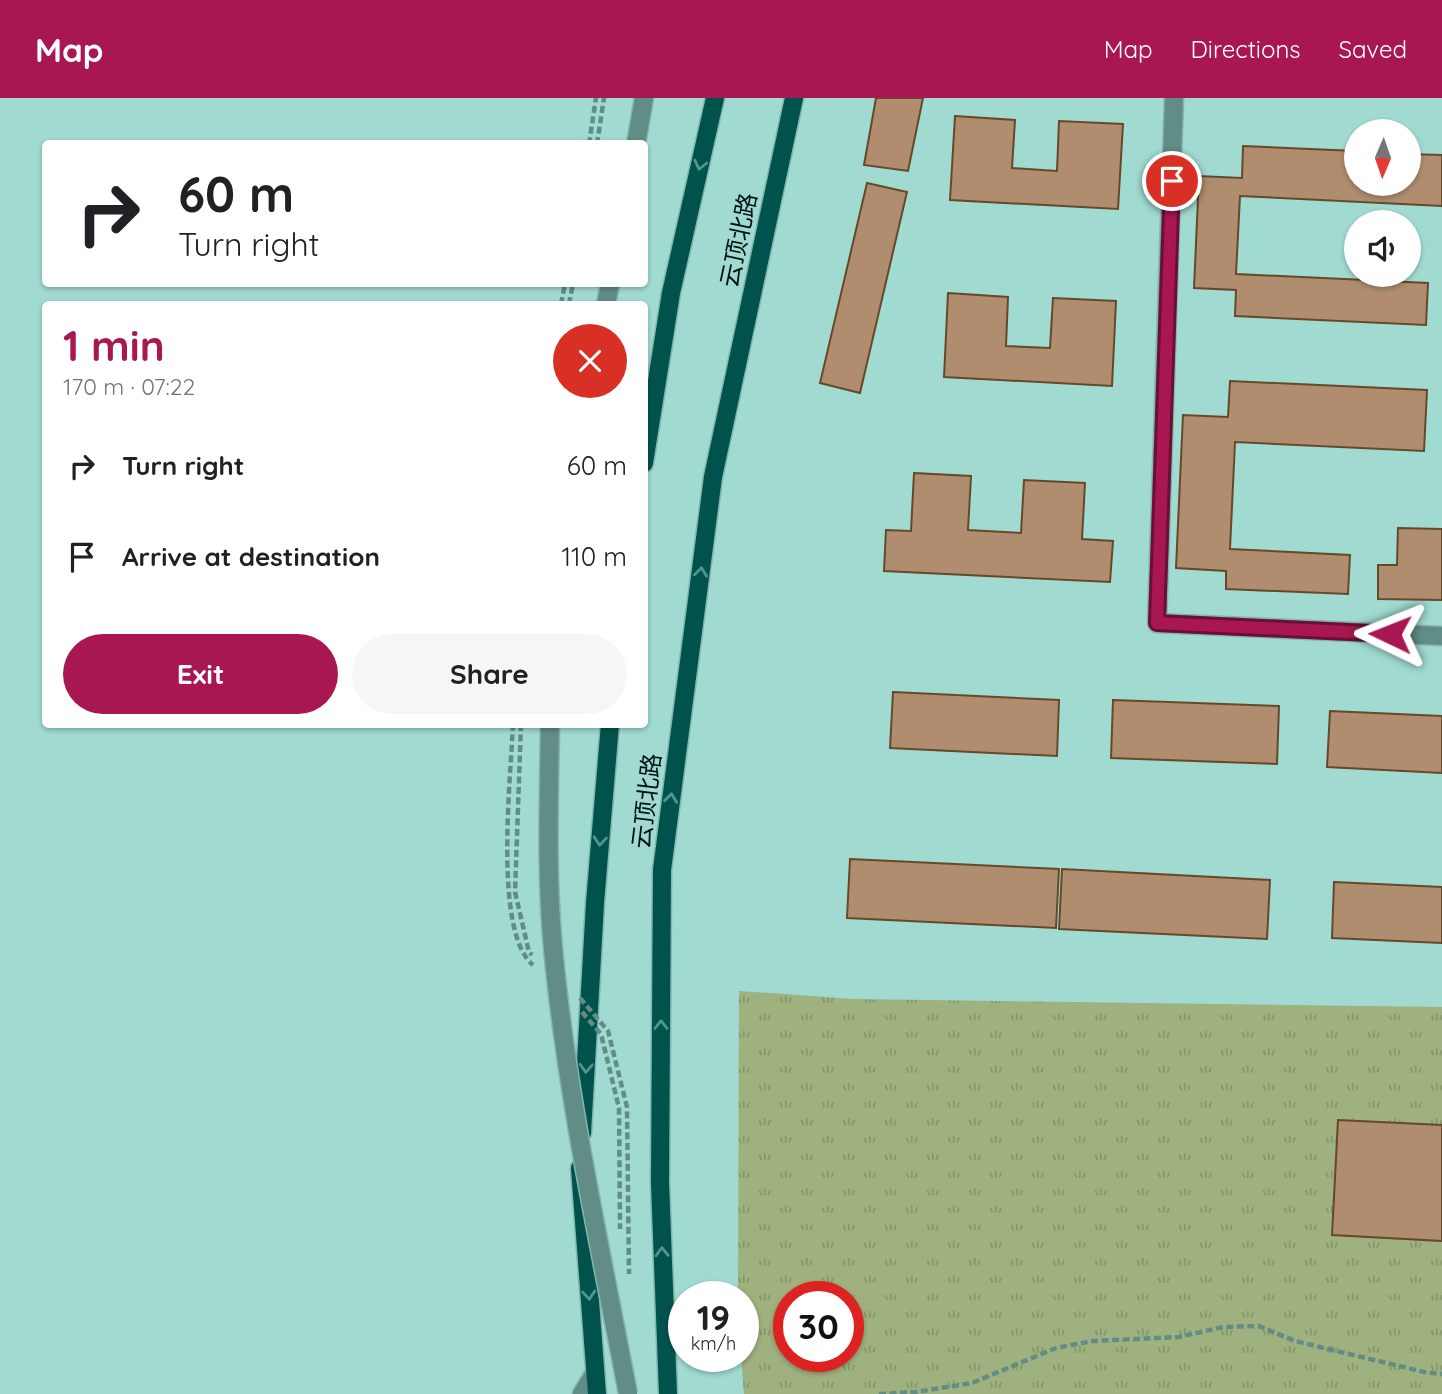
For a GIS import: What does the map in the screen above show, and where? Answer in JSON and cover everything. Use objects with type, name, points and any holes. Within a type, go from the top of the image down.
[{"type":"main road","points":[[648,438],[671,293],[715,98]]},
{"type":"main road","name":"云顶北路","points":[[668,1394],[660,1183],[662,870],[713,478],[794,98]]},
{"type":"main road","name":"云顶北路","points":[[597,1394],[579,1184],[595,903],[610,728]]},
{"type":"street","points":[[637,140],[645,98]]},
{"type":"street","points":[[1174,98],[1157,623],[1442,636]]},
{"type":"street","points":[[550,728],[548,813],[553,946],[569,1081],[628,1394]]},
{"type":"street","points":[[582,1394],[595,1373]]},
{"type":"path","points":[[590,140],[596,98]]},
{"type":"path","points":[[598,140],[604,98]]},
{"type":"path","points":[[879,1394],[916,1392],[972,1383],[1056,1348],[1093,1341],[1179,1337],[1223,1327],[1259,1326],[1295,1341],[1442,1374]]},
{"type":"green space","points":[[739,991],[853,999],[1442,1007],[1442,1394],[744,1394],[742,1372],[759,1372],[759,1281],[738,1281]]},
{"type":"building","points":[[876,98],[923,98],[908,171],[864,165]]},
{"type":"building","points":[[955,116],[1015,120],[1012,168],[1057,171],[1059,121],[1123,124],[1118,209],[950,200]]},
{"type":"building","points":[[1243,146],[1344,150],[1344,196],[1421,196],[1421,154],[1442,155],[1442,206],[1240,196],[1236,274],[1344,279],[1344,287],[1421,287],[1421,283],[1428,283],[1426,325],[1235,316],[1236,290],[1194,288],[1199,176],[1242,178]]},
{"type":"building","points":[[867,183],[907,192],[860,393],[820,383]]},
{"type":"building","points":[[948,293],[1008,297],[1006,346],[1050,348],[1053,298],[1116,301],[1112,386],[944,377]]},
{"type":"building","points":[[1230,381],[1427,390],[1424,451],[1235,442],[1230,549],[1350,555],[1348,594],[1226,589],[1226,571],[1176,568],[1183,415],[1228,417]]},
{"type":"building","points":[[914,473],[971,476],[968,530],[1021,533],[1024,480],[1085,483],[1082,539],[1113,541],[1110,582],[884,571],[886,530],[911,531]]},
{"type":"building","points":[[1398,528],[1442,529],[1442,600],[1378,599],[1378,565],[1397,565]]},
{"type":"building","points":[[893,692],[1059,700],[1057,756],[890,748]]},
{"type":"building","points":[[1113,700],[1279,706],[1277,764],[1111,758]]},
{"type":"building","points":[[1330,711],[1442,716],[1442,773],[1327,767]]},
{"type":"building","points":[[850,859],[1059,869],[1056,928],[847,918]]},
{"type":"building","points":[[1062,869],[1270,880],[1267,939],[1059,929]]},
{"type":"building","points":[[1334,882],[1442,887],[1442,943],[1332,938]]},
{"type":"building","points":[[1338,1120],[1442,1125],[1442,1241],[1332,1235]]},
{"type":"route","points":[[1172,181],[1157,623],[1390,634]]}]
